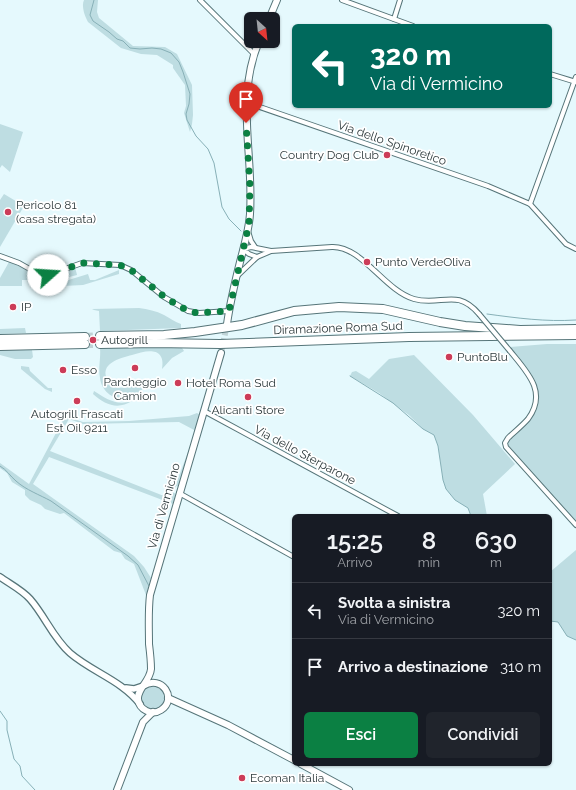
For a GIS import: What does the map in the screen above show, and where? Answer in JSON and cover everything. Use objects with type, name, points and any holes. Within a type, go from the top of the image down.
[{"type":"highway","name":"Diramazione Roma Sud","points":[[576,329],[520,330],[464,326],[434,321],[383,308],[332,307],[290,311],[246,324],[195,332],[100,340],[220,344],[409,337],[576,335]]},
{"type":"highway","points":[[0,339],[85,340],[0,346]]},
{"type":"main road","points":[[272,12],[277,0]]},
{"type":"main road","points":[[227,324],[248,231],[250,199],[246,103],[249,75],[257,48]]},
{"type":"main road","name":"Via di Vermicino","points":[[162,685],[154,676],[151,668],[149,625],[150,595],[220,353]]},
{"type":"main road","name":"Via di Vermicino","points":[[143,686],[148,678],[151,668]]},
{"type":"main road","points":[[117,790],[143,722],[143,714],[140,704],[138,694],[143,686],[153,682],[162,685],[168,693],[168,698],[162,710],[153,712],[145,710],[140,704]]},
{"type":"main road","points":[[168,698],[228,725],[292,759]]},
{"type":"main road","points":[[143,722],[153,712]]},
{"type":"main road","points":[[305,766],[349,790]]},
{"type":"street","points":[[200,0],[254,54]]},
{"type":"street","points":[[342,0],[408,24]]},
{"type":"street","points":[[394,19],[400,0]]},
{"type":"street","points":[[552,75],[575,82]]},
{"type":"street","points":[[576,77],[530,204],[566,244],[576,249]]},
{"type":"street","name":"Via dello Spinoretico","points":[[246,103],[488,186],[530,204]]},
{"type":"street","points":[[248,231],[251,241],[255,247]]},
{"type":"street","points":[[257,257],[248,254],[243,249],[255,247],[271,251],[332,247],[342,248],[352,253],[388,284],[408,296],[420,300],[460,299],[469,304],[510,351],[532,379],[535,388],[535,405],[530,416],[523,425],[508,438],[506,446],[576,525]]},
{"type":"street","points":[[237,277],[257,257],[271,251]]},
{"type":"street","points":[[0,256],[44,275],[83,263],[120,265],[131,270],[166,298],[188,311],[197,313],[229,311]]},
{"type":"street","name":"Via dello Sterparone","points":[[204,411],[394,514]]},
{"type":"street","points":[[179,493],[292,556]]},
{"type":"street","points":[[0,577],[30,599],[56,638],[71,654],[124,687],[140,704]]},
{"type":"street","points":[[124,687],[134,689],[143,686]]},
{"type":"shaded area","points":[[84,0],[98,0],[97,12],[99,18],[133,46],[165,47],[177,54],[192,85],[193,115],[190,132],[184,113],[186,106],[185,85],[173,68],[173,65],[157,55],[141,54],[121,48],[88,22],[83,8]]},
{"type":"shaded area","points":[[0,124],[23,132],[10,172],[2,165],[0,168]]},
{"type":"shaded area","points":[[4,194],[24,206],[0,247],[0,200]]},
{"type":"shaded area","points":[[9,262],[43,278],[55,276],[75,267],[77,275],[34,286],[30,280],[22,280],[22,286],[0,286],[0,278]]},
{"type":"shaded area","points":[[119,270],[119,274],[83,285],[61,285],[62,282],[88,274],[90,280],[95,280]]},
{"type":"shaded area","points":[[139,308],[158,312],[181,324],[181,328],[100,331],[99,311],[92,309]]},
{"type":"shaded area","points":[[25,328],[26,333],[0,334],[0,329]]},
{"type":"shaded area","points":[[547,344],[576,344],[576,522],[508,445],[512,437],[533,416],[538,405],[539,395],[537,385],[526,366],[510,347]]},
{"type":"shaded area","points":[[160,346],[182,348],[184,351],[172,358],[162,369],[161,356],[158,353],[149,351],[112,362],[106,370],[106,375],[108,381],[112,385],[123,388],[151,380],[136,395],[130,398],[124,399],[113,397],[104,389],[99,374],[100,348]]},
{"type":"shaded area","points":[[0,350],[32,350],[33,357],[31,359],[15,359],[0,355]]},
{"type":"shaded area","points":[[414,355],[473,415],[515,464],[483,494],[487,514],[470,514],[468,508],[455,500],[446,489],[443,480],[438,446],[434,435],[423,429],[410,416],[379,393],[350,376],[352,372],[356,371],[369,379],[389,359]]},
{"type":"shaded area","points":[[21,366],[29,367],[30,371],[48,388],[52,388],[52,392],[45,389],[21,369]]},
{"type":"shaded area","points":[[94,391],[112,401],[121,403],[132,401],[127,404],[117,406],[112,405],[98,398],[93,394]]},
{"type":"shaded area","points":[[197,413],[200,415],[196,431],[179,422],[83,424],[69,419],[50,451],[169,498],[174,484],[176,484],[194,436],[179,487],[176,486],[173,492],[177,495],[173,504],[49,457],[33,484],[134,556],[151,578],[146,595],[134,564],[125,559],[121,553],[114,551],[64,513],[60,514],[45,509],[41,505],[30,500],[25,495],[25,490],[12,482],[7,473],[0,468],[0,463],[29,484],[65,416],[83,422],[129,421],[189,416]]},
{"type":"shaded area","points":[[576,550],[576,640],[567,636],[558,622],[552,621],[552,570]]},
{"type":"shaded area","points":[[153,686],[162,689],[165,698],[162,707],[153,710],[144,707],[141,698],[144,689]]},
{"type":"waterway","points":[[94,0],[90,15],[93,21],[117,39],[123,41],[130,48],[161,49],[171,53],[179,62],[190,94],[186,114],[187,120],[196,136],[208,149],[214,163],[222,207],[229,219],[241,231]]},
{"type":"waterway","points":[[487,314],[542,320],[576,320]]},
{"type":"waterway","points":[[350,376],[393,403],[423,429],[434,435],[438,446],[443,480],[446,489],[455,500],[468,508],[470,514]]},
{"type":"waterway","points":[[0,466],[20,484],[51,501],[128,556],[138,565],[149,586]]},
{"type":"waterway","points":[[552,621],[558,622],[567,636],[576,640]]},
{"type":"waterway","points":[[0,711],[7,721],[7,730],[14,759],[20,766],[22,776],[35,790]]},
{"type":"tunnel","points":[[221,353],[227,324]]},
{"type":"tunnel","points":[[85,337],[100,336]]},
{"type":"tunnel","points":[[85,344],[100,344]]},
{"type":"place","name":"Country Dog Club","points":[[387,155]]},
{"type":"place","name":"Pericolo 81 (casa stregata)","points":[[8,212]]},
{"type":"place","name":"Punto VerdeOliva","points":[[367,262]]},
{"type":"place","name":"IP","points":[[13,307]]},
{"type":"place","name":"Autogrill","points":[[93,340]]},
{"type":"place","name":"PuntoBlu","points":[[449,357]]},
{"type":"place","name":"Parcheggio Camion","points":[[135,368]]},
{"type":"place","name":"Esso","points":[[63,370]]},
{"type":"place","name":"Hotel Roma Sud","points":[[178,383]]},
{"type":"place","name":"Alicanti Store","points":[[248,397]]},
{"type":"place","name":"Autogrill Frascati Est Oil 9211","points":[[77,401]]},
{"type":"place","name":"Ecoman Italia","points":[[242,778]]},
{"type":"route","points":[[48,275],[76,264],[83,263],[120,265],[131,270],[166,298],[188,311],[197,313],[229,311],[249,224],[250,186],[246,123]]}]
